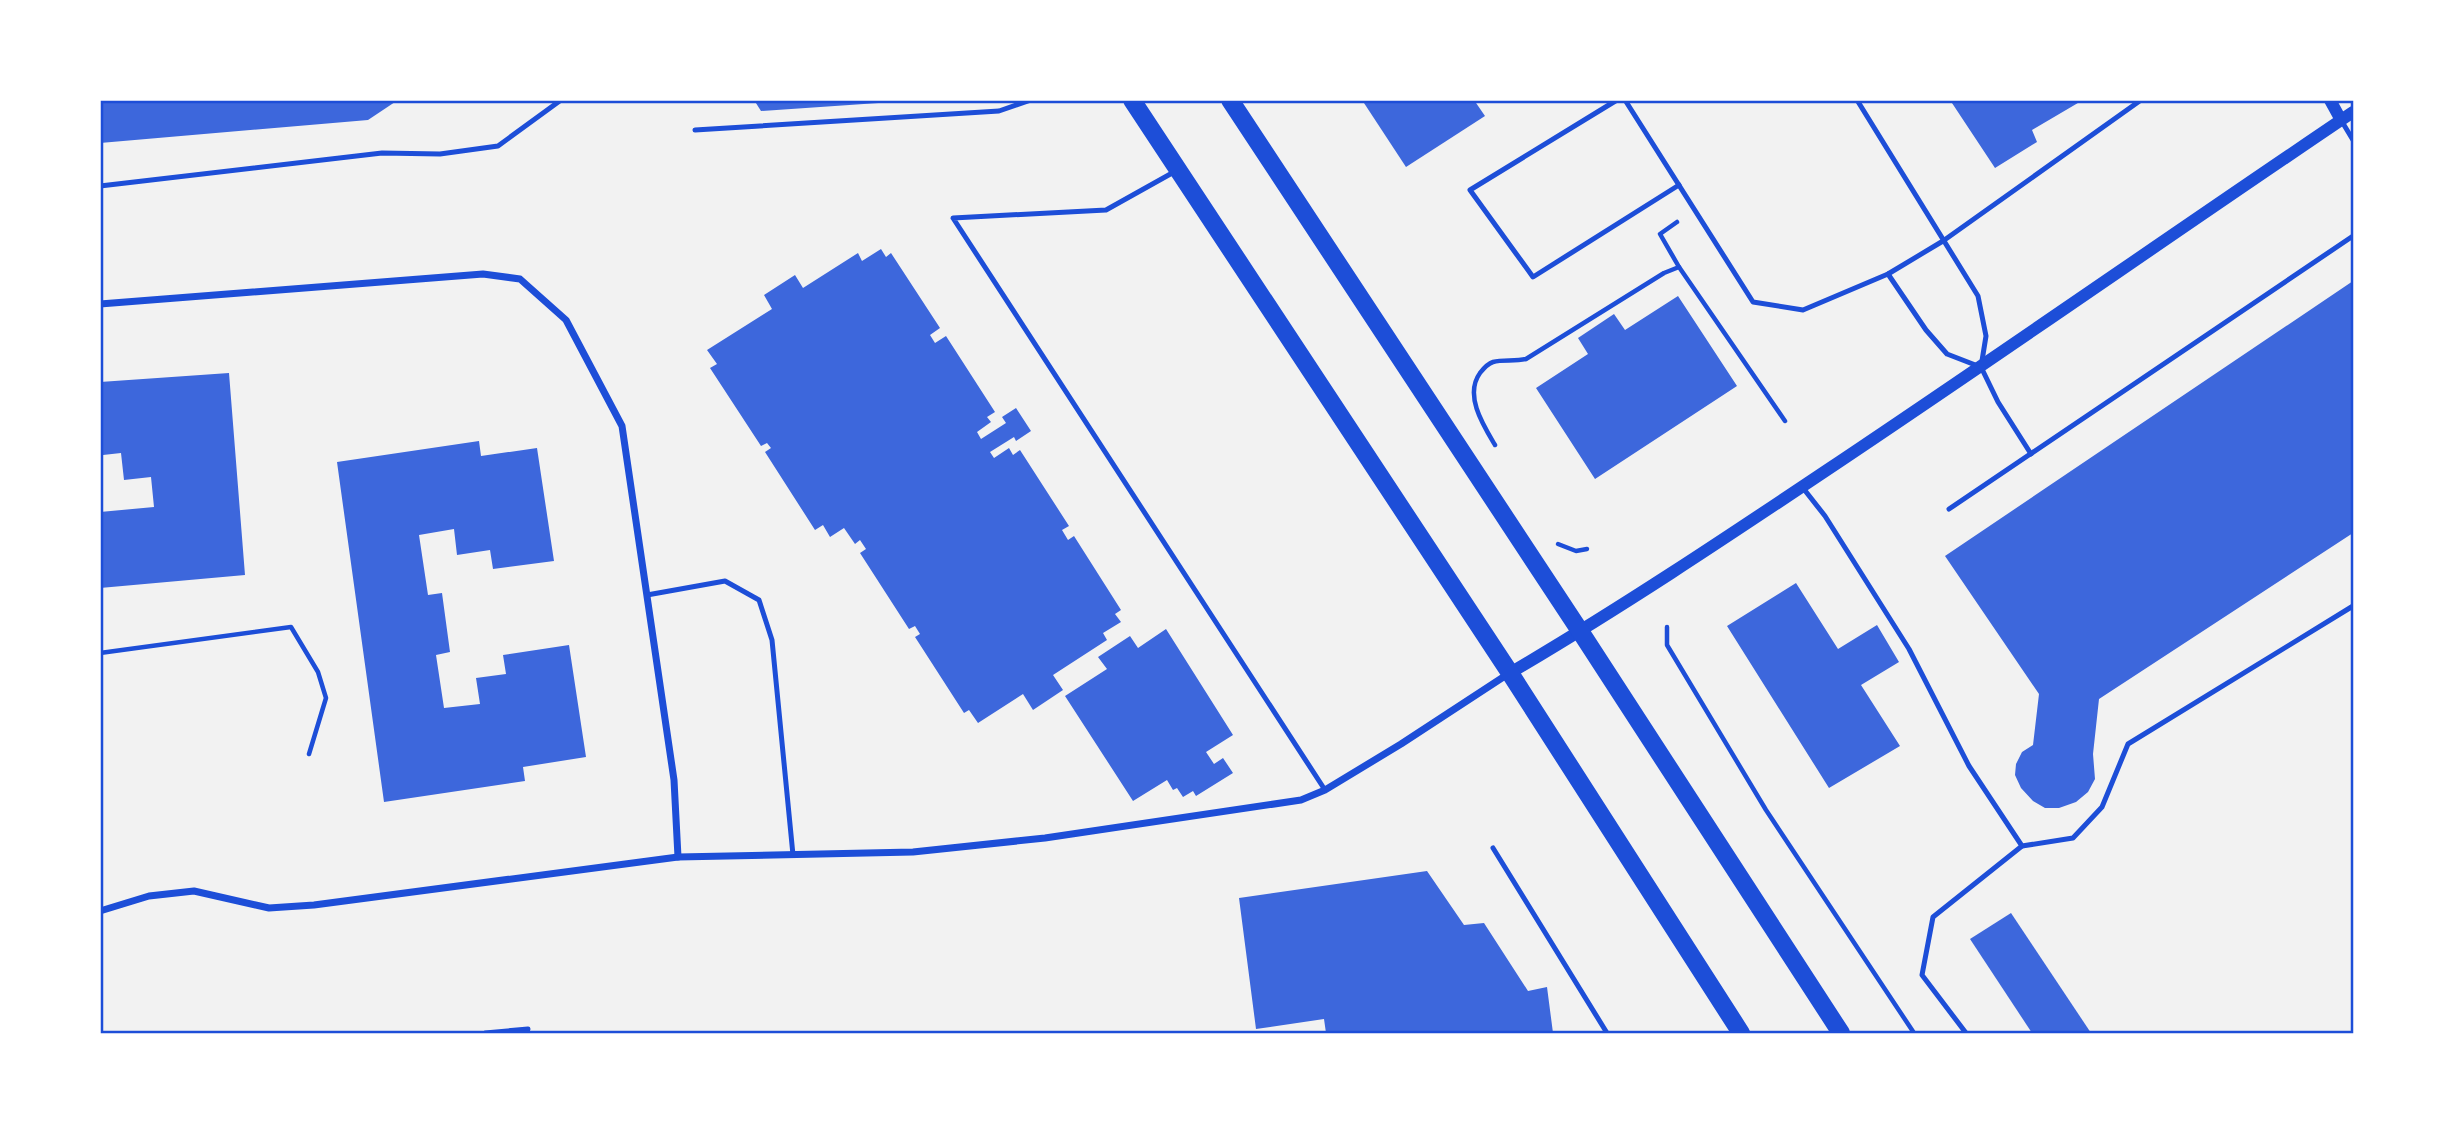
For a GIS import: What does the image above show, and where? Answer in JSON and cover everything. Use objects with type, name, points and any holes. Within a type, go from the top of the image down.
[{"type":"main road","points":[[1132,100],[1510,673],[1741,1033]]},
{"type":"main road","points":[[1230,100],[1841,1033]]},
{"type":"street","points":[[2330,100],[2341,120]]},
{"type":"street","points":[[100,911],[149,896],[194,891],[269,908],[314,905],[678,857],[913,852],[1058,837],[1301,800],[1325,790],[1468,703],[1510,673],[1580,631],[1802,487],[2353,112]]},
{"type":"street","points":[[100,304],[483,274],[520,279],[566,320],[622,426],[674,780],[678,857]]},
{"type":"lane","points":[[100,187],[382,153],[440,154],[498,146],[561,100]]},
{"type":"lane","points":[[695,130],[999,110],[1031,100]]},
{"type":"lane","points":[[1617,100],[1470,190],[1533,277],[1679,185]]},
{"type":"lane","points":[[1625,100],[1753,302],[1803,310],[1888,274],[1943,241],[2141,100]]},
{"type":"lane","points":[[1857,100],[1978,296],[1986,336],[1981,367],[1998,402],[2031,454]]},
{"type":"lane","points":[[2341,120],[2353,139]]},
{"type":"lane","points":[[1178,170],[1106,210],[953,218],[1325,790]]},
{"type":"lane","points":[[1949,509],[2353,236]]},
{"type":"lane","points":[[1888,274],[1926,330],[1947,354],[1981,367]]},
{"type":"lane","points":[[1802,487],[1825,516],[1909,649],[1969,766],[2022,846]]},
{"type":"lane","points":[[647,595],[725,581],[759,600],[772,640],[793,855]]},
{"type":"lane","points":[[1966,1033],[1922,975],[1933,917],[2022,846],[2073,838],[2102,807],[2128,744],[2353,606]]},
{"type":"lane","points":[[1493,848],[1607,1033]]},
{"type":"lane","points":[[485,1033],[528,1029]]},
{"type":"path","points":[[1697,212],[1660,234],[1679,267],[1785,421]]},
{"type":"path","points":[[1496,446],[1482,424],[1474,397],[1477,377],[1485,366],[1495,361],[1514,362],[1526,359],[1664,273],[1679,267]]},
{"type":"path","points":[[1554,540],[1559,545],[1576,551],[1587,549]]},
{"type":"path","points":[[100,653],[290,627],[318,672],[326,698],[309,754]]},
{"type":"path","points":[[1667,628],[1667,645],[1766,810],[1914,1033]]},
{"type":"building","points":[[100,100],[398,100],[368,120],[100,143]]},
{"type":"building","points":[[754,100],[893,100],[893,102],[761,111]]},
{"type":"building","points":[[1362,100],[1474,100],[1485,116],[1406,167]]},
{"type":"building","points":[[1950,100],[2083,100],[2032,130],[2037,142],[1995,168]]},
{"type":"building","points":[[881,249],[886,257],[891,253],[940,328],[930,335],[935,343],[946,336],[995,412],[987,417],[991,422],[977,432],[981,439],[1006,423],[1002,417],[1016,408],[1031,431],[1016,441],[1014,437],[990,452],[994,458],[1009,448],[1013,455],[1020,450],[1069,526],[1062,530],[1068,540],[1074,536],[1121,610],[1115,614],[1121,622],[1103,633],[1107,640],[1053,675],[1063,690],[1033,710],[1023,694],[978,723],[969,710],[964,713],[915,637],[920,634],[915,626],[909,629],[860,553],[866,549],[860,540],[855,544],[844,528],[830,537],[823,525],[815,530],[765,452],[771,448],[767,443],[761,446],[710,368],[717,364],[707,350],[772,309],[764,295],[795,275],[803,288],[858,253],[862,261]]},
{"type":"building","points":[[2353,281],[2353,533],[2099,699],[2093,754],[2095,779],[2088,792],[2076,802],[2059,808],[2045,808],[2033,801],[2021,788],[2015,775],[2016,764],[2022,752],[2033,745],[2039,694],[1945,556]]},
{"type":"building","points":[[1678,296],[1737,386],[1595,479],[1536,388],[1588,354],[1578,338],[1614,314],[1625,330]]},
{"type":"building","points":[[229,373],[245,575],[100,588],[100,512],[154,507],[151,477],[124,480],[121,453],[103,455],[100,382]]},
{"type":"building","points":[[479,441],[481,456],[537,448],[554,561],[493,569],[490,550],[457,555],[454,529],[419,535],[428,595],[442,593],[450,652],[436,655],[444,708],[480,704],[476,678],[506,674],[503,655],[569,645],[586,757],[523,767],[525,781],[384,802],[337,462]]},
{"type":"building","points":[[1796,583],[1838,649],[1877,625],[1899,662],[1861,685],[1900,746],[1829,788],[1727,626]]},
{"type":"building","points":[[1166,629],[1233,735],[1206,752],[1214,764],[1223,758],[1233,773],[1196,796],[1193,791],[1183,797],[1177,788],[1173,790],[1167,780],[1133,801],[1065,696],[1107,669],[1098,657],[1130,636],[1138,648]]},
{"type":"building","points":[[1427,871],[1464,925],[1484,923],[1528,991],[1547,987],[1553,1033],[1326,1033],[1324,1019],[1256,1029],[1239,898]]},
{"type":"building","points":[[2011,913],[2091,1033],[2032,1033],[1970,939]]}]
